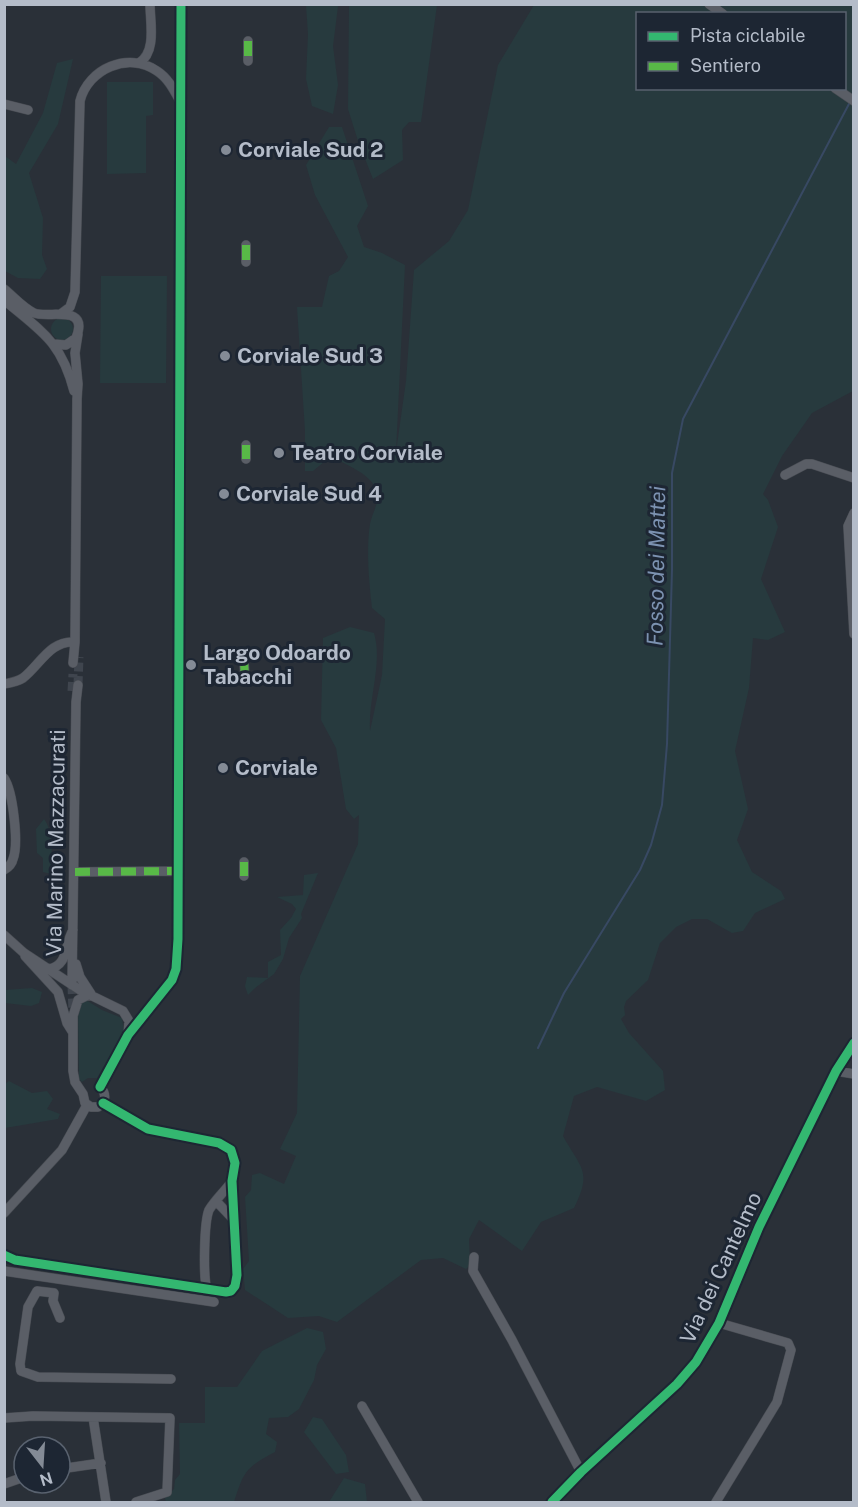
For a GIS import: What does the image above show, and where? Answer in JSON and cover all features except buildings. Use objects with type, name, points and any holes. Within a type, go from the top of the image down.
[{"type":"street","points":[[139,63],[149,50],[150,4]]},
{"type":"street","points":[[100,1088],[128,1035],[174,977],[178,939],[181,4]]},
{"type":"street","points":[[248,41],[248,61]]},
{"type":"street","points":[[47,335],[46,326],[70,307],[75,292],[80,102],[83,89],[96,74],[105,69],[121,63],[139,63],[161,74],[181,103]]},
{"type":"street","points":[[838,91],[854,101]]},
{"type":"street","points":[[4,104],[28,110]]},
{"type":"street","points":[[246,245],[246,262]]},
{"type":"street","points":[[4,289],[35,314],[71,316],[76,321],[78,334],[75,353],[78,384],[76,652],[62,643],[50,650],[23,678],[4,684]]},
{"type":"street","points":[[4,300],[47,335],[54,344],[67,366],[77,399]]},
{"type":"street","points":[[54,344],[62,346],[70,344],[78,334]]},
{"type":"street","points":[[246,445],[246,459]]},
{"type":"street","points":[[785,475],[806,464],[812,464],[854,478]]},
{"type":"street","points":[[854,513],[848,526],[854,634]]},
{"type":"street","points":[[244,661],[245,678]]},
{"type":"street","name":"Via Marino Mazzacurati","points":[[72,985],[75,872],[75,688]]},
{"type":"street","points":[[4,778],[12,800],[15,852],[10,865],[4,870]]},
{"type":"street","points":[[244,862],[244,876]]},
{"type":"street","points":[[75,872],[177,871]]},
{"type":"street","points":[[49,969],[63,963],[69,937],[74,928]]},
{"type":"street","points":[[4,935],[24,953],[72,985],[121,1009],[129,1021],[128,1035]]},
{"type":"street","points":[[74,950],[80,977],[91,996]]},
{"type":"street","points":[[24,953],[58,992],[67,1023],[74,1033]]},
{"type":"street","points":[[87,1106],[74,1080],[73,1016],[78,999],[91,996]]},
{"type":"street","name":"Via dei Cantelmo","points":[[552,1503],[581,1472],[684,1378],[696,1362],[719,1323],[759,1227],[836,1071],[854,1043]]},
{"type":"street","points":[[836,1071],[854,1074]]},
{"type":"street","points":[[83,1094],[90,1087],[100,1088],[105,1095],[103,1103],[96,1107],[87,1106]]},
{"type":"street","points":[[4,1255],[15,1260],[207,1290],[229,1292],[236,1285],[232,1181],[235,1158],[228,1147],[214,1142],[148,1129],[103,1103]]},
{"type":"street","points":[[4,1213],[61,1152],[87,1106]]},
{"type":"street","points":[[207,1290],[204,1277],[207,1218],[209,1210],[232,1181]]},
{"type":"street","points":[[216,1201],[234,1220]]},
{"type":"street","points":[[474,1257],[473,1271],[581,1472]]},
{"type":"street","points":[[4,1270],[214,1302]]},
{"type":"street","points":[[35,1275],[37,1291],[28,1307],[21,1371],[39,1377],[171,1378]]},
{"type":"street","points":[[37,1291],[54,1293],[53,1301],[60,1318]]},
{"type":"street","points":[[716,1503],[777,1402],[791,1350],[788,1343],[719,1323]]},
{"type":"street","points":[[362,1406],[418,1503]]},
{"type":"street","points":[[93,1417],[106,1503]]},
{"type":"street","points":[[4,1418],[170,1418],[167,1492],[136,1503]]},
{"type":"street","points":[[72,1467],[100,1463]]},
{"type":"green space","points":[[306,5],[338,6],[333,46],[338,85],[333,114],[312,106],[306,79],[308,34]]},
{"type":"green space","points":[[349,5],[437,5],[421,122],[409,122],[402,130],[403,160],[373,179],[348,109]]},
{"type":"green space","points":[[534,5],[853,5],[853,391],[812,413],[782,456],[763,494],[768,500],[778,527],[761,579],[785,632],[768,640],[753,638],[749,688],[735,751],[748,809],[737,840],[752,872],[781,891],[785,899],[755,913],[743,931],[732,933],[707,919],[692,919],[676,927],[660,943],[648,980],[626,1001],[625,1015],[621,1019],[629,1033],[663,1071],[665,1090],[646,1101],[597,1087],[574,1096],[563,1136],[582,1171],[583,1186],[574,1208],[541,1222],[522,1251],[479,1220],[469,1239],[470,1265],[466,1269],[443,1258],[421,1260],[337,1322],[319,1316],[288,1318],[245,1290],[243,1269],[249,1261],[245,1197],[251,1190],[252,1175],[260,1173],[284,1184],[296,1156],[280,1149],[297,1113],[300,976],[358,844],[359,815],[354,819],[346,809],[336,748],[321,720],[323,638],[350,627],[374,633],[377,657],[370,731],[382,675],[385,619],[372,608],[370,588],[369,534],[377,500],[373,484],[360,472],[330,457],[313,471],[305,471],[305,431],[297,307],[322,307],[329,276],[339,271],[348,257],[315,195],[306,165],[329,127],[342,127],[368,206],[357,226],[364,247],[405,265],[396,452],[406,381],[414,270],[449,241],[468,210],[498,65]]},
{"type":"green space","points":[[73,59],[58,124],[29,173],[43,218],[42,255],[47,269],[40,279],[18,278],[5,271],[5,156],[16,164],[43,113],[57,63]]},
{"type":"green space","points":[[107,82],[153,82],[153,115],[146,116],[146,173],[107,174]]},
{"type":"green space","points":[[101,276],[167,276],[166,383],[100,383]]},
{"type":"green space","points":[[58,318],[66,318],[73,325],[73,333],[66,340],[58,340],[51,333],[51,325]]},
{"type":"green space","points":[[44,819],[51,838],[51,874],[43,872],[43,858],[37,853],[36,829]]},
{"type":"green space","points":[[318,873],[301,914],[302,918],[289,938],[283,959],[274,974],[248,995],[245,986],[247,977],[268,978],[268,962],[281,955],[280,930],[296,909],[292,904],[277,897],[303,895],[304,875]]},
{"type":"green space","points":[[32,988],[42,992],[39,1003],[31,1006],[5,1003],[5,990]]},
{"type":"green space","points":[[86,1000],[122,1018],[124,1032],[97,1078],[88,1078],[82,1082],[79,1079],[78,1009],[82,1001]]},
{"type":"green space","points":[[9,1081],[32,1093],[47,1091],[53,1099],[47,1109],[60,1114],[58,1119],[5,1128],[5,1084]]},
{"type":"green space","points":[[307,1328],[323,1332],[326,1349],[299,1409],[288,1417],[269,1418],[266,1434],[277,1442],[275,1452],[257,1462],[247,1471],[240,1483],[234,1502],[166,1502],[165,1498],[174,1489],[175,1480],[180,1474],[179,1423],[205,1423],[205,1387],[237,1387],[262,1351]]},
{"type":"green space","points":[[313,1417],[322,1419],[346,1455],[349,1472],[336,1474],[304,1432]]},
{"type":"green space","points":[[344,1478],[365,1484],[367,1502],[329,1502]]},
{"type":"waterway","name":"Fosso dei Mattei","points":[[538,1048],[564,993],[640,870],[651,845],[662,805],[667,744],[672,473],[683,419],[850,102]]},
{"type":"tunnel","points":[[78,685],[79,657]]},
{"type":"tunnel","points":[[72,691],[73,674]]},
{"type":"tunnel","points":[[72,985],[73,1013]]},
{"type":"marked path","points":[[248,41],[248,61]]},
{"type":"marked path","points":[[246,245],[246,262]]},
{"type":"marked path","points":[[246,445],[246,459]]},
{"type":"marked path","points":[[244,661],[245,678]]},
{"type":"marked path","points":[[244,862],[244,876]]},
{"type":"marked path","points":[[75,872],[177,871]]},
{"type":"cycle path","points":[[100,1087],[128,1035],[172,980],[176,969],[178,939],[181,4]]},
{"type":"cycle path","points":[[552,1502],[581,1472],[677,1384],[696,1362],[719,1323],[759,1227],[836,1071],[854,1043]]},
{"type":"cycle path","points":[[4,1255],[15,1260],[226,1292],[231,1291],[235,1286],[237,1275],[232,1181],[235,1163],[231,1150],[219,1143],[148,1129],[103,1103]]},
{"type":"place","name":"Corviale Sud 2","points":[[226,150]]},
{"type":"place","name":"Corviale Sud 3","points":[[225,356]]},
{"type":"place","name":"Teatro Corviale","points":[[279,453]]},
{"type":"place","name":"Corviale Sud 4","points":[[224,494]]},
{"type":"place","name":"Largo Odoardo Tabacchi","points":[[191,665]]},
{"type":"place","name":"Corviale","points":[[223,768]]}]
